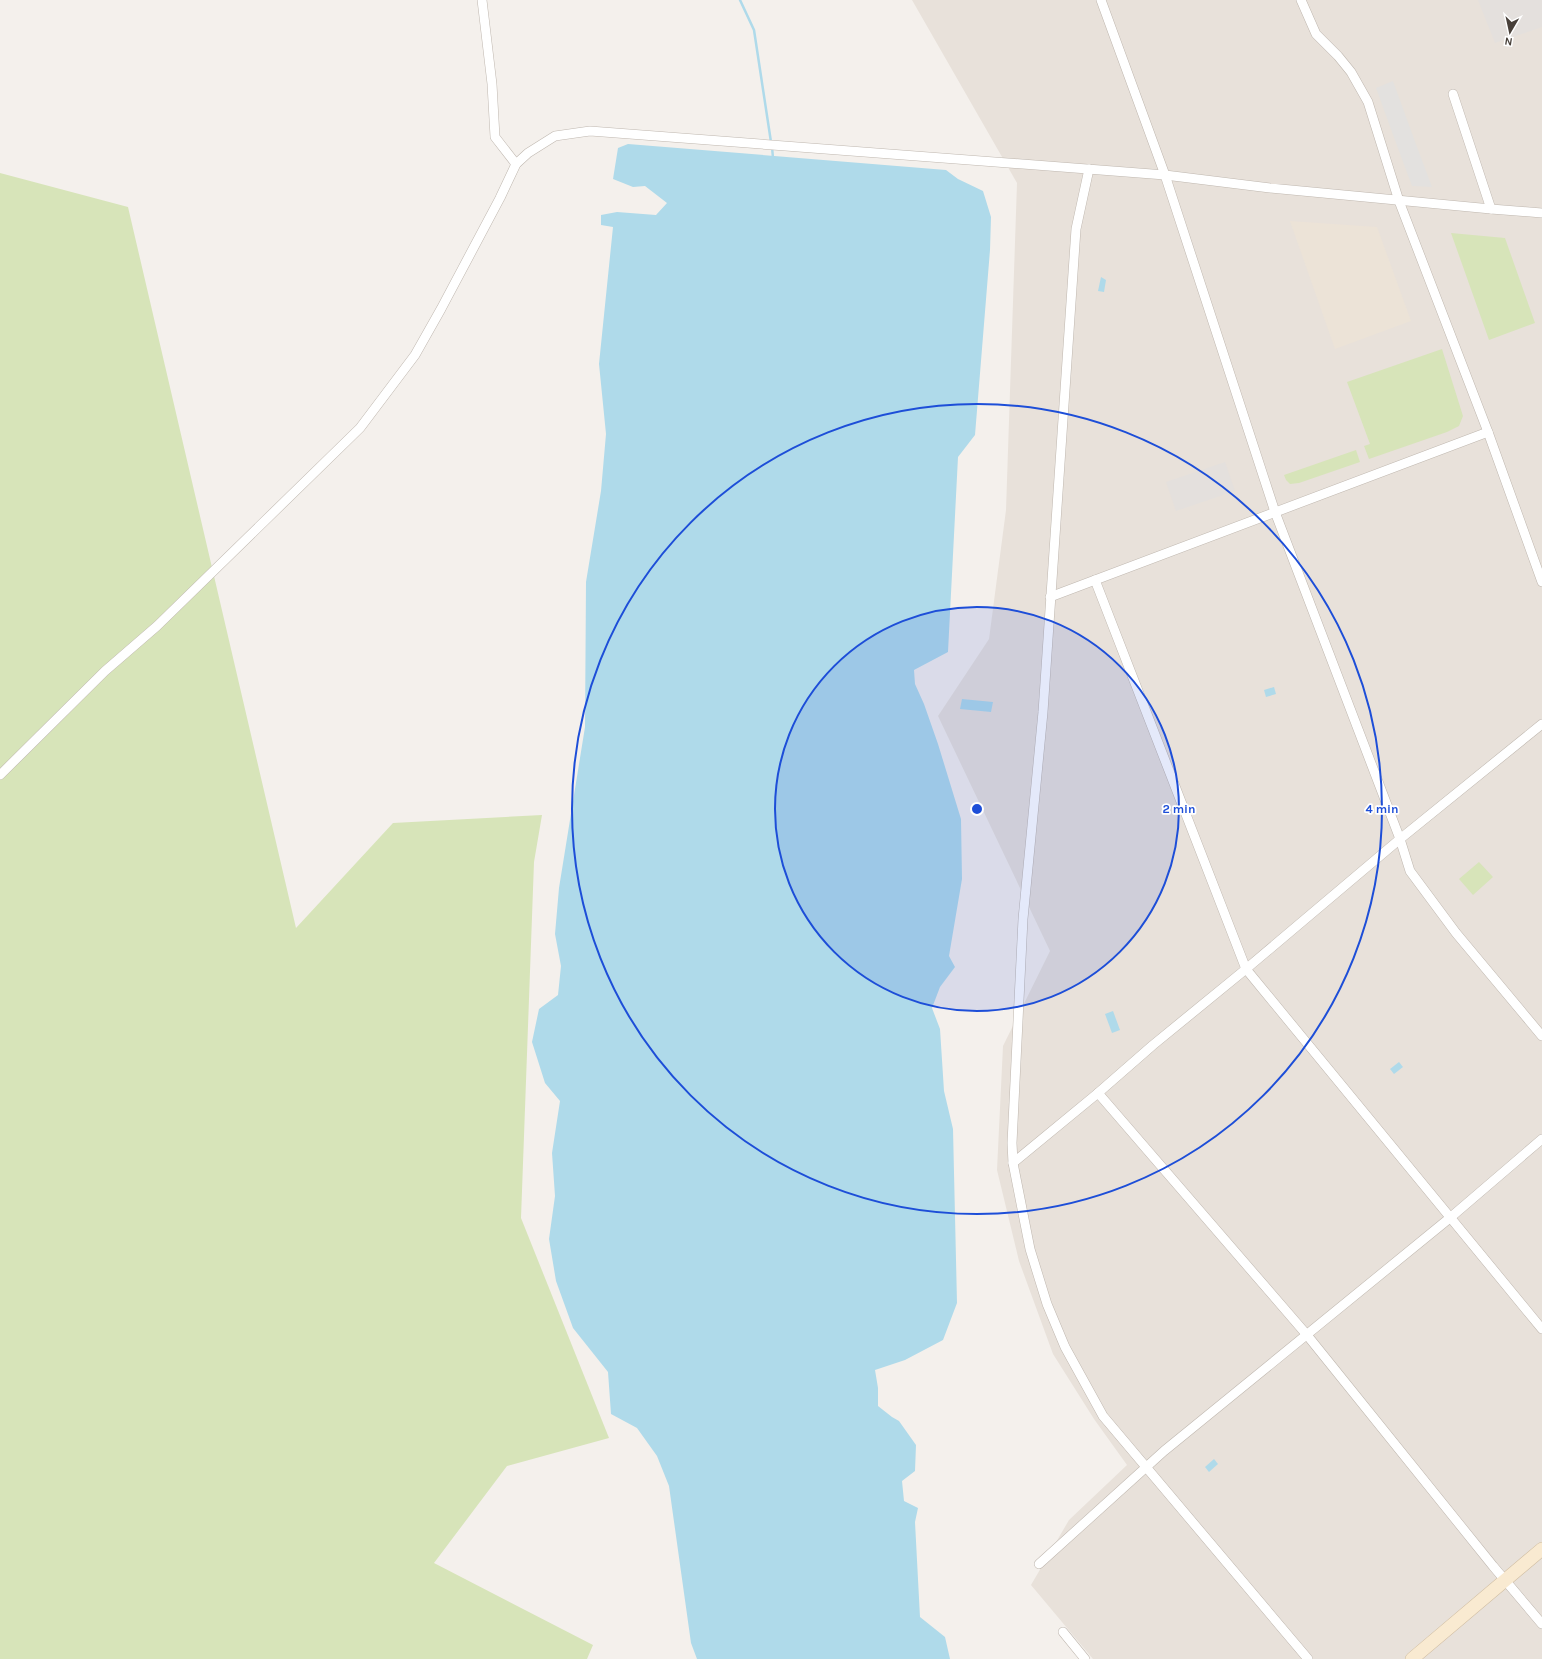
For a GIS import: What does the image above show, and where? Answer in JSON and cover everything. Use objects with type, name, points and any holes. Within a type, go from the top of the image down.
[{"type":"street","points":[[482,0],[492,84],[495,137],[516,164]]},
{"type":"street","points":[[1101,0],[1165,175],[1275,512],[1400,839],[1410,871],[1456,933],[1542,1036]]},
{"type":"street","points":[[1301,0],[1316,34],[1338,56],[1351,72],[1368,102],[1399,201],[1488,432],[1542,582]]},
{"type":"street","points":[[1453,94],[1491,209]]},
{"type":"street","points":[[0,775],[105,672],[168,615],[360,428],[414,355],[449,295],[500,198],[516,164],[528,153],[555,136],[590,131],[1165,175],[1270,188],[1542,213]]},
{"type":"street","points":[[1088,169],[1076,229],[1043,712],[1022,918],[1012,1143],[1013,1163],[1030,1249],[1046,1304],[1065,1347],[1103,1416],[1308,1659]]},
{"type":"street","points":[[1050,597],[1488,432]]},
{"type":"street","points":[[1095,580],[1246,969],[1542,1329]]},
{"type":"street","points":[[1013,1163],[1400,839],[1542,724]]},
{"type":"street","points":[[1098,1093],[1307,1335],[1504,1580],[1542,1624]]},
{"type":"street","points":[[1039,1564],[1146,1468],[1450,1217],[1542,1139]]},
{"type":"street","points":[[1412,1659],[1542,1549]]},
{"type":"street","points":[[1063,1632],[1085,1659]]},
{"type":"shaded area","points":[[912,0],[1542,0],[1542,1659],[1093,1659],[1031,1585],[1069,1520],[1127,1465],[1094,1419],[1053,1354],[1019,1261],[997,1170],[1003,1046],[1050,951],[938,716],[989,639],[1006,510],[1017,183]]},
{"type":"shaded area","points":[[1478,0],[1542,0],[1542,27],[1495,43]]},
{"type":"shaded area","points":[[1393,81],[1432,187],[1412,186],[1396,143],[1376,88]]},
{"type":"shaded area","points":[[1290,221],[1377,227],[1411,321],[1335,349]]},
{"type":"shaded area","points":[[1225,462],[1235,491],[1176,511],[1166,482]]},
{"type":"green space","points":[[0,173],[128,207],[296,928],[393,823],[542,815],[534,862],[521,1218],[609,1438],[507,1466],[434,1563],[593,1645],[587,1659],[0,1659]]},
{"type":"green space","points":[[1451,233],[1505,238],[1535,323],[1489,340]]},
{"type":"green space","points":[[1442,349],[1463,416],[1459,426],[1447,432],[1369,459],[1364,446],[1370,444],[1347,382]]},
{"type":"green space","points":[[1356,450],[1360,462],[1299,483],[1290,484],[1284,475]]},
{"type":"green space","points":[[1479,862],[1493,877],[1473,895],[1459,879]]},
{"type":"water","points":[[628,144],[946,170],[958,179],[983,191],[991,217],[990,250],[975,435],[958,457],[948,652],[914,670],[915,684],[924,704],[938,744],[961,819],[962,879],[949,956],[955,967],[940,987],[932,1008],[940,1029],[944,1091],[953,1129],[957,1303],[943,1340],[905,1360],[875,1370],[878,1388],[878,1406],[899,1421],[916,1445],[915,1471],[902,1481],[904,1501],[918,1508],[915,1522],[920,1617],[945,1637],[950,1659],[697,1659],[691,1643],[669,1486],[657,1456],[637,1428],[611,1414],[608,1372],[573,1328],[556,1281],[549,1239],[555,1196],[552,1153],[560,1101],[545,1083],[532,1042],[539,1009],[558,995],[561,966],[555,934],[559,888],[585,727],[586,582],[601,491],[606,434],[599,364],[613,227],[601,225],[601,215],[617,212],[656,215],[667,203],[645,186],[633,187],[613,179],[618,148]]},
{"type":"water","points":[[1101,277],[1106,280],[1104,292],[1098,291]]},
{"type":"water","points":[[1274,687],[1276,694],[1266,697],[1264,690]]},
{"type":"water","points":[[962,699],[993,702],[991,712],[960,709]]},
{"type":"water","points":[[1113,1011],[1120,1030],[1112,1033],[1105,1014]]},
{"type":"water","points":[[1399,1062],[1403,1067],[1394,1074],[1390,1069]]},
{"type":"water","points":[[1214,1459],[1218,1464],[1209,1472],[1205,1467]]},
{"type":"waterway","points":[[740,0],[754,30],[771,142]]},
{"type":"waterway","points":[[772,147],[773,158]]}]
